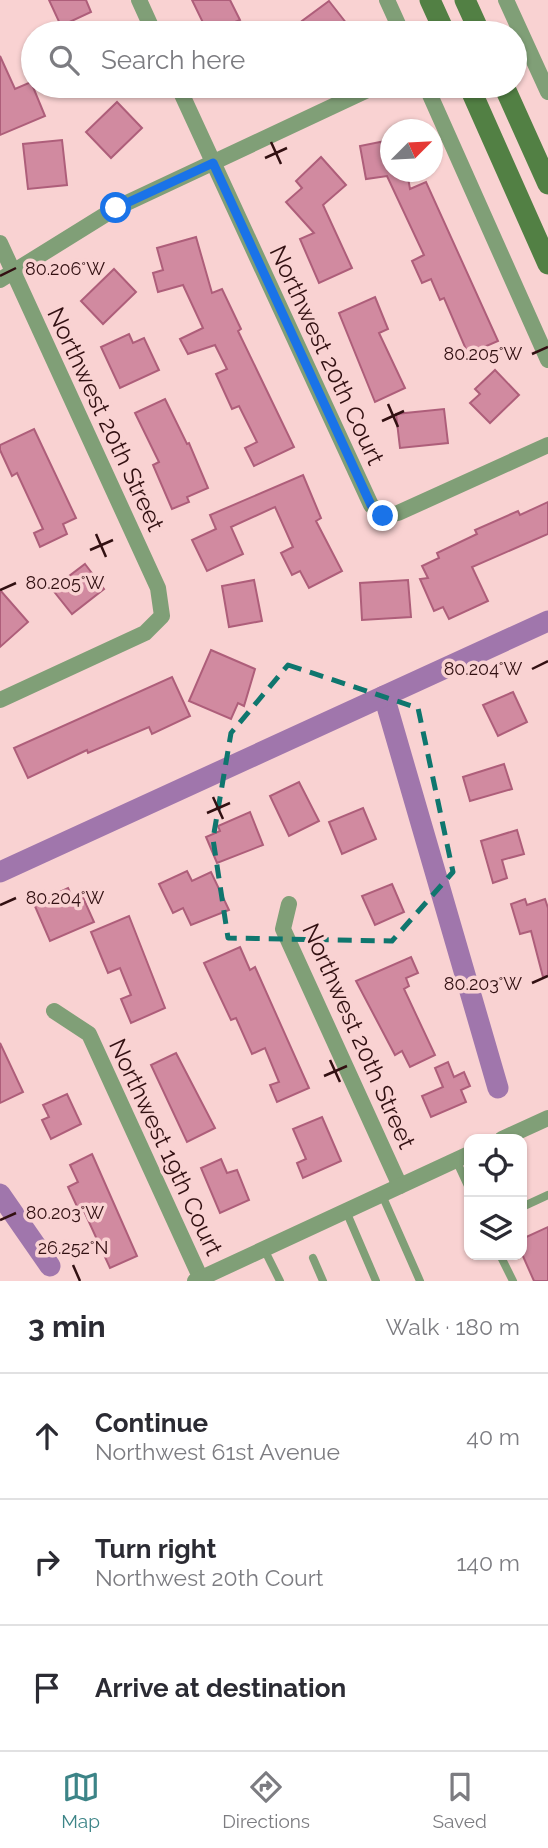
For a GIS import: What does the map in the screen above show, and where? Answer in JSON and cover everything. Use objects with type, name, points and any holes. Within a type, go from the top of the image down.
[{"type":"main road","points":[[430,0],[440,21]]},
{"type":"main road","points":[[465,0],[475,21]]},
{"type":"main road","points":[[474,98],[548,264]]},
{"type":"main road","points":[[509,98],[548,184]]},
{"type":"street","points":[[139,0],[149,21]]},
{"type":"street","points":[[387,0],[397,21]]},
{"type":"street","points":[[506,0],[516,21]]},
{"type":"street","points":[[527,46],[548,92]]},
{"type":"street","name":"Northwest 20th Court","points":[[183,98],[371,505],[383,516],[398,513],[548,445]]},
{"type":"street","points":[[6,275],[116,208],[351,98]]},
{"type":"street","points":[[431,98],[548,360]]},
{"type":"street","name":"Northwest 20th Street","points":[[0,243],[6,275],[158,588],[162,617],[145,633],[0,700]]},
{"type":"street","name":"Northwest 20th Street","points":[[289,904],[283,929],[400,1186]]},
{"type":"street","name":"Northwest 19th Court","points":[[54,1011],[89,1034],[198,1280]]},
{"type":"street","points":[[513,1134],[548,1118]]},
{"type":"street","points":[[198,1280],[463,1157]]},
{"type":"lane","points":[[382,1195],[420,1281]]},
{"type":"lane","points":[[527,1205],[548,1195]]},
{"type":"lane","points":[[345,1211],[376,1281]]},
{"type":"lane","points":[[264,1249],[280,1281]]},
{"type":"lane","points":[[313,1258],[323,1281]]},
{"type":"lane","points":[[502,1260],[513,1281]]},
{"type":"highlighted area","points":[[288,665],[418,708],[453,872],[392,941],[228,938],[213,839],[231,733]]},
{"type":"building","points":[[49,0],[86,0],[91,12],[72,21],[59,21]]},
{"type":"building","points":[[192,0],[230,0],[240,20],[238,21],[202,21]]},
{"type":"building","points":[[329,1],[345,21],[302,21]]},
{"type":"building","points":[[0,56],[15,89],[21,86],[21,98],[38,98],[45,116],[0,135]]},
{"type":"building","points":[[117,102],[142,128],[111,158],[86,132]]},
{"type":"building","points":[[62,140],[67,185],[28,189],[23,144]]},
{"type":"building","points":[[380,142],[380,177],[366,179],[360,146]]},
{"type":"building","points":[[321,157],[346,185],[323,205],[352,268],[319,283],[300,239],[314,233],[286,202],[302,188],[296,181]]},
{"type":"building","points":[[390,182],[409,182],[410,189],[426,182],[498,341],[468,354],[444,298],[440,300],[431,279],[422,283],[412,261],[424,255]]},
{"type":"building","points":[[196,237],[212,293],[222,289],[241,329],[238,331],[294,447],[254,466],[245,448],[257,442],[239,406],[232,409],[216,374],[227,369],[215,345],[188,354],[180,339],[203,328],[183,285],[158,292],[153,273],[163,270],[157,248]]},
{"type":"building","points":[[114,269],[136,292],[103,324],[81,301]]},
{"type":"building","points":[[375,297],[388,329],[379,333],[405,388],[375,402],[339,313]]},
{"type":"building","points":[[129,334],[133,343],[144,338],[159,370],[120,388],[101,347]]},
{"type":"building","points":[[495,370],[519,395],[490,423],[470,403],[480,394],[475,389]]},
{"type":"building","points":[[165,399],[187,444],[189,443],[208,488],[187,497],[189,502],[172,509],[153,465],[159,462],[135,413]]},
{"type":"building","points":[[444,409],[448,443],[400,448],[396,414]]},
{"type":"building","points":[[34,429],[76,518],[63,524],[67,534],[40,547],[34,533],[43,529],[17,473],[12,476],[0,450],[0,445]]},
{"type":"building","points":[[303,475],[321,518],[316,521],[342,571],[309,588],[300,571],[292,575],[281,553],[293,547],[275,507],[231,527],[243,554],[207,571],[192,540],[216,529],[210,515]]},
{"type":"building","points":[[548,502],[548,534],[472,567],[488,601],[449,619],[443,607],[434,611],[420,579],[428,578],[422,566],[439,558],[437,553],[477,534],[475,530],[518,511],[520,515]]},
{"type":"building","points":[[85,564],[104,589],[72,614],[52,589]]},
{"type":"building","points":[[254,580],[262,621],[229,627],[222,586]]},
{"type":"building","points":[[408,580],[411,617],[362,620],[360,583]]},
{"type":"building","points":[[0,590],[28,622],[0,647]]},
{"type":"building","points":[[211,650],[255,669],[244,706],[238,703],[231,719],[189,701]]},
{"type":"building","points":[[172,677],[190,716],[152,734],[149,727],[88,753],[87,750],[28,778],[14,748]]},
{"type":"building","points":[[513,692],[527,722],[498,736],[483,705]]},
{"type":"building","points":[[504,764],[512,789],[470,801],[463,777]]},
{"type":"building","points":[[299,782],[319,821],[289,836],[270,796]]},
{"type":"building","points":[[363,808],[376,839],[342,854],[329,822]]},
{"type":"building","points":[[250,812],[263,845],[217,863],[206,837],[220,831],[218,826]]},
{"type":"building","points":[[517,830],[524,854],[502,860],[507,878],[493,883],[481,841]]},
{"type":"building","points":[[187,871],[192,881],[211,872],[229,910],[191,925],[183,908],[173,913],[159,884]]},
{"type":"building","points":[[392,884],[404,912],[375,925],[362,896]]},
{"type":"building","points":[[68,888],[72,897],[81,893],[94,922],[50,941],[34,904]]},
{"type":"building","points":[[525,899],[527,905],[545,899],[548,908],[548,976],[543,977],[531,931],[520,934],[511,904]]},
{"type":"building","points":[[129,916],[165,1008],[131,1023],[121,999],[131,995],[120,968],[108,973],[91,932]]},
{"type":"building","points":[[240,947],[250,970],[255,967],[309,1088],[277,1102],[270,1085],[279,1082],[265,1048],[252,1054],[236,1018],[231,1020],[204,963]]},
{"type":"building","points":[[411,957],[418,973],[406,978],[409,986],[404,989],[435,1055],[410,1067],[402,1051],[395,1055],[356,981]]},
{"type":"building","points":[[0,1043],[23,1092],[0,1103]]},
{"type":"building","points":[[176,1053],[215,1128],[187,1142],[151,1065]]},
{"type":"building","points":[[448,1062],[454,1077],[464,1072],[470,1086],[461,1090],[466,1102],[431,1117],[422,1096],[443,1087],[435,1068]]},
{"type":"building","points":[[67,1094],[81,1124],[51,1139],[42,1120],[49,1117],[43,1105]]},
{"type":"building","points":[[322,1117],[341,1161],[303,1178],[297,1163],[306,1159],[293,1129]]},
{"type":"building","points":[[92,1154],[137,1256],[110,1268],[84,1211],[80,1213],[68,1187],[78,1182],[70,1165]]},
{"type":"building","points":[[221,1159],[227,1173],[237,1170],[249,1200],[220,1213],[201,1168]]},
{"type":"building","points":[[548,1227],[548,1281],[534,1281],[525,1260],[527,1260],[527,1237]]},
{"type":"waterway","points":[[0,872],[548,621]]},
{"type":"waterway","points":[[384,696],[498,1088]]},
{"type":"waterway","points":[[0,1194],[50,1266]]},
{"type":"route","points":[[116,208],[213,163],[371,505],[383,516]]}]
